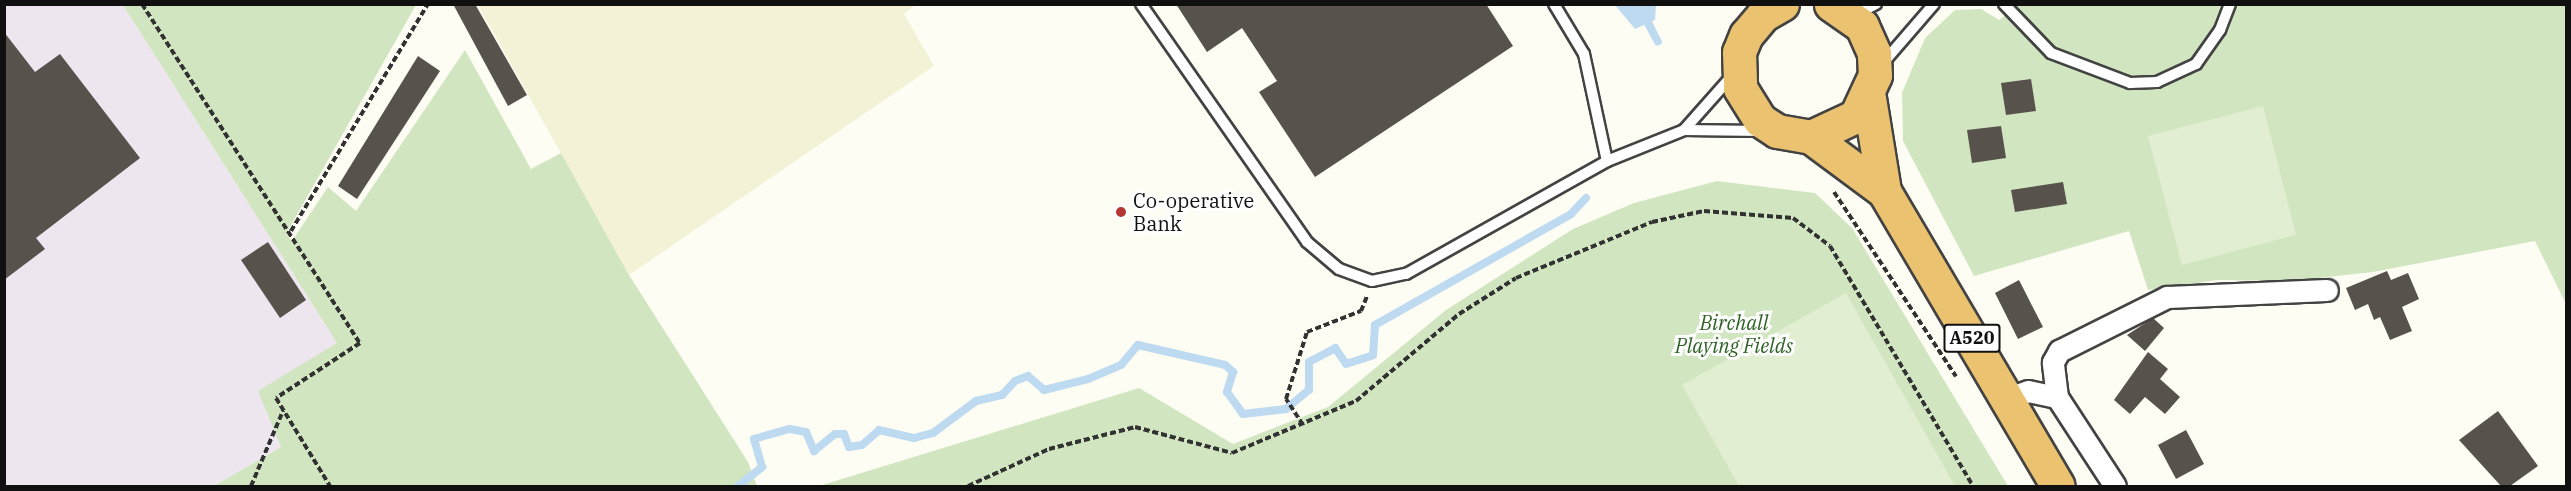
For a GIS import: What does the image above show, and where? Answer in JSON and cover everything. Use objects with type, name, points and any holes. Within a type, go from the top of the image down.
[{"type":"highway","points":[[1782,4],[1763,15],[1743,20],[1737,70],[1748,105],[1777,131],[1811,137],[1846,125],[1872,86],[1871,42],[1853,8]]},
{"type":"highway","name":"A520","points":[[1872,86],[1884,191]]},
{"type":"highway","name":"A520","points":[[1811,137],[1884,191],[2058,486]]},
{"type":"street","points":[[2115,486],[2057,397],[2053,362],[2059,351],[2167,297],[2326,290]]},
{"type":"street","points":[[2008,398],[2028,391],[2057,397]]},
{"type":"lane","points":[[1141,4],[1307,242],[1339,269],[1372,281],[1406,274],[1607,161],[1684,130],[1777,131]]},
{"type":"lane","points":[[1554,4],[1584,54],[1607,161]]},
{"type":"lane","points":[[1872,86],[1901,36],[1934,4]]},
{"type":"lane","points":[[2004,4],[2051,53],[2130,83],[2157,82],[2196,64],[2220,30],[2230,4]]},
{"type":"lane","points":[[1684,130],[1737,70]]},
{"type":"path","points":[[142,4],[291,231],[360,343],[276,398],[330,486]]},
{"type":"path","points":[[291,231],[428,4]]},
{"type":"path","points":[[1830,188],[1964,387]]},
{"type":"path","points":[[968,486],[1049,449],[1135,427],[1232,453],[1356,401],[1459,314],[1516,278],[1652,222],[1704,211],[1750,211],[1793,219],[1830,246],[1973,486]]},
{"type":"path","points":[[1303,425],[1286,399],[1307,332],[1361,311],[1372,281]]},
{"type":"path","points":[[251,486],[283,411]]},
{"type":"shaded area","points":[[4,5],[123,5],[337,343],[281,447],[214,486],[5,486]]},
{"type":"green space","points":[[2020,4],[2566,5],[2566,304],[2535,241],[2373,272],[2290,281],[2217,280],[2148,290],[2129,231],[1974,276],[1903,141],[1902,93],[1925,38],[1955,10],[1981,9],[1999,20]]},
{"type":"green space","points":[[123,5],[416,5],[286,234],[292,241],[328,187],[356,211],[465,50],[531,169],[561,153],[629,275],[748,462],[757,486],[214,486],[281,447],[258,391],[337,343]]},
{"type":"green space","points":[[478,5],[915,5],[904,14],[934,66],[629,275]]},
{"type":"green space","points":[[2263,106],[2296,235],[2182,265],[2148,136]]},
{"type":"green space","name":"Birchall Playing Fields","points":[[1717,181],[1815,193],[1852,228],[2008,486],[819,486],[1139,388],[1233,444],[1328,407],[1446,310],[1573,229],[1634,203]]},
{"type":"green space","points":[[1846,293],[1955,486],[1739,486],[1682,385]]},
{"type":"water","points":[[1615,5],[1656,5],[1655,20],[1635,29]]},
{"type":"building","points":[[453,4],[475,4],[527,95],[508,106]]},
{"type":"building","points":[[1176,4],[1486,4],[1513,46],[1315,177],[1259,92],[1277,81],[1242,28],[1207,52]]},
{"type":"building","points":[[4,32],[35,72],[60,54],[140,158],[36,238],[45,249],[4,280]]},
{"type":"building","points":[[418,56],[440,71],[357,199],[338,186]]},
{"type":"building","points":[[2031,79],[2036,111],[2006,115],[2001,83]]},
{"type":"building","points":[[2001,126],[2006,158],[1972,163],[1967,130]]},
{"type":"building","points":[[2063,182],[2067,204],[2015,212],[2011,190]]},
{"type":"building","points":[[268,242],[306,300],[280,318],[241,260]]},
{"type":"building","points":[[2387,271],[2391,280],[2408,273],[2419,299],[2402,307],[2412,331],[2390,340],[2380,317],[2374,320],[2368,304],[2355,310],[2346,288]]},
{"type":"building","points":[[2019,280],[2043,327],[2018,339],[1995,293]]},
{"type":"building","points":[[2153,318],[2164,328],[2145,351],[2127,335]]},
{"type":"building","points":[[2148,352],[2168,369],[2160,379],[2180,397],[2165,414],[2145,397],[2130,414],[2114,400]]},
{"type":"building","points":[[2498,411],[2538,466],[2510,486],[2501,486],[2459,440]]},
{"type":"building","points":[[2186,430],[2204,464],[2176,479],[2158,445]]},
{"type":"waterway","points":[[1629,4],[1648,23],[1658,42]]},
{"type":"waterway","points":[[738,486],[762,467],[754,439],[790,429],[806,432],[814,451],[835,434],[844,434],[849,447],[862,445],[879,430],[914,438],[933,433],[976,401],[1002,395],[1015,381],[1028,376],[1044,390],[1088,379],[1121,365],[1138,345],[1225,365],[1233,372],[1227,392],[1243,414],[1286,409],[1309,390],[1309,362],[1335,348],[1346,364],[1373,355],[1375,325],[1571,214],[1586,198]]},
{"type":"place","name":"Co-operative Bank","points":[[1121,212]]}]
